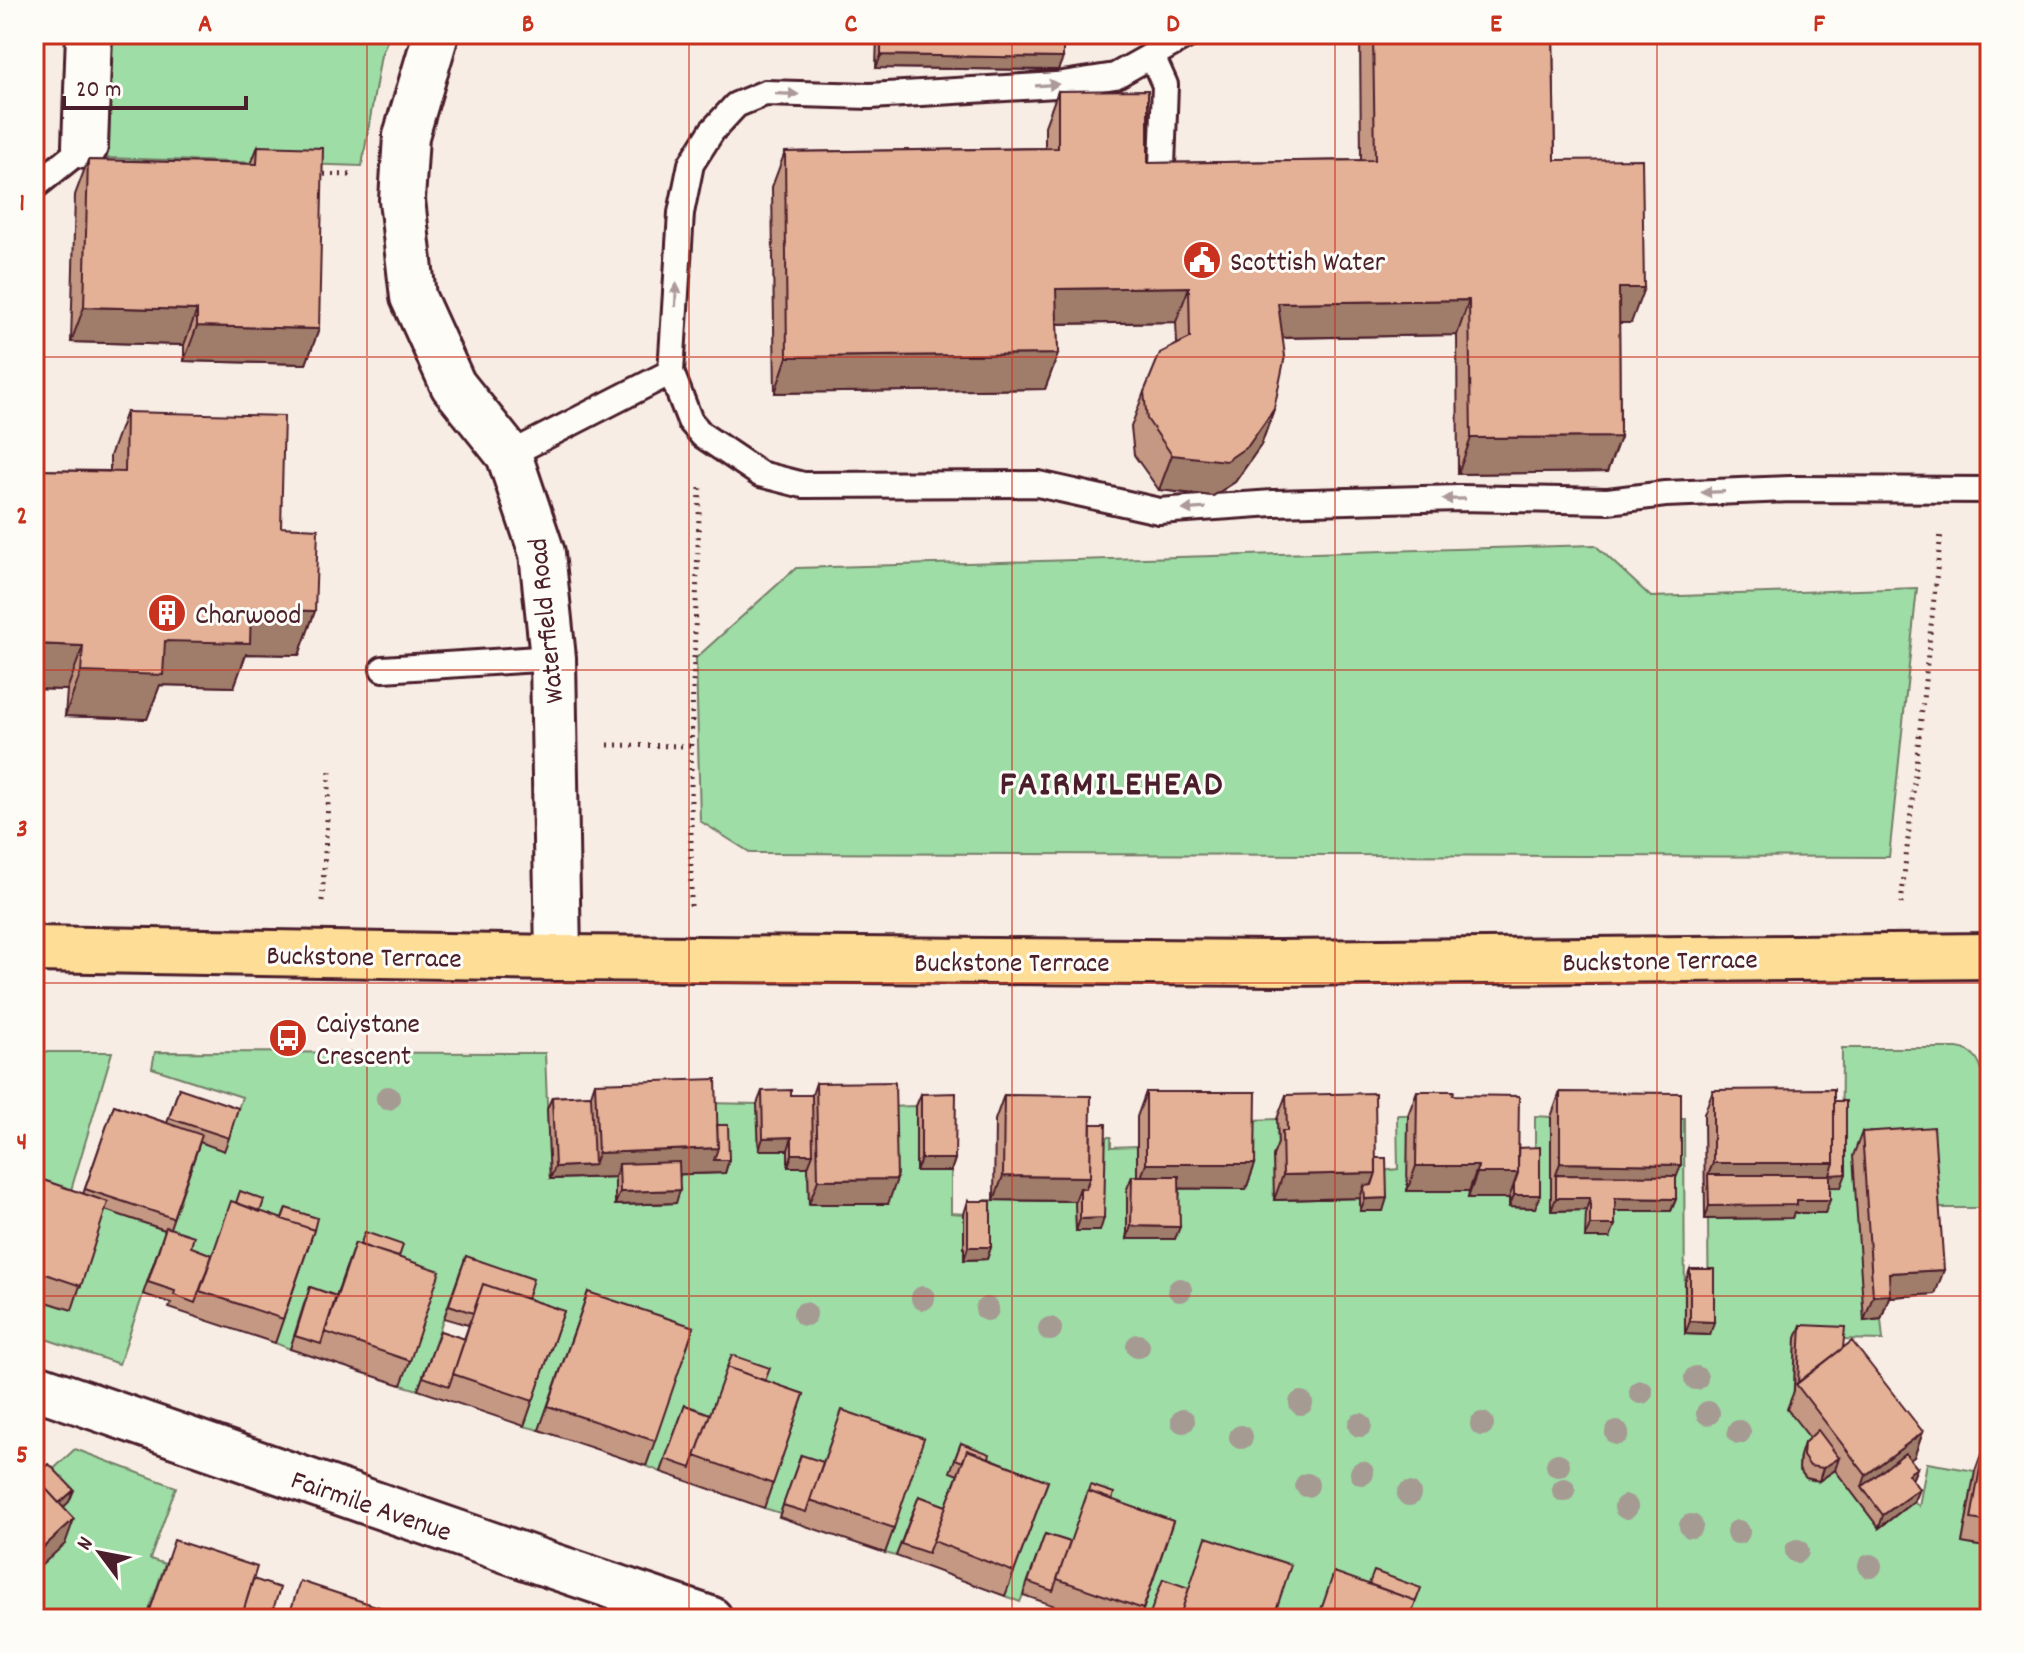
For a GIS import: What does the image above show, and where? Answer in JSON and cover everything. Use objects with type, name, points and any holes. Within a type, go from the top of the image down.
[{"type":"main road","name":"Buckstone Terrace","points":[[34,949],[558,958],[1278,963],[1990,956]]},
{"type":"street","points":[[85,146],[89,34]]},
{"type":"street","name":"Waterfield Road","points":[[436,34],[406,136],[402,200],[413,297],[453,385],[509,455],[542,553],[553,658],[558,958]]},
{"type":"street","name":"Fairmile Avenue","points":[[34,1386],[710,1619]]},
{"type":"lane","points":[[1190,34],[1115,76],[1056,85],[870,96],[765,93],[736,105],[712,131],[691,164],[681,213],[671,372],[690,421],[702,435],[760,474],[803,485],[1038,484],[1159,511],[1273,503],[1460,498],[1608,501],[1665,494],[1791,489],[1990,490]]},
{"type":"lane","points":[[1152,56],[1165,85],[1162,166]]},
{"type":"lane","points":[[34,187],[85,146]]},
{"type":"lane","points":[[509,455],[671,372]]},
{"type":"lane","points":[[383,669],[553,658]]},
{"type":"path","points":[[308,174],[403,176]]},
{"type":"path","points":[[692,958],[691,746],[702,435]]},
{"type":"path","points":[[1896,957],[1945,490]]},
{"type":"path","points":[[556,745],[691,746]]},
{"type":"path","points":[[319,954],[330,771]]},
{"type":"green space","points":[[108,34],[390,34],[381,55],[362,166],[104,158]]},
{"type":"green space","points":[[1595,545],[1651,597],[1917,588],[1889,857],[751,853],[700,821],[696,658],[796,568]]},
{"type":"green space","points":[[1842,1048],[1957,1048],[1976,1057],[1984,1077],[1982,1208],[1930,1208],[1864,1320],[1881,1319],[1883,1340],[1796,1338],[1793,1403],[1788,1409],[1814,1443],[1800,1456],[1801,1472],[1807,1479],[1817,1480],[1835,1470],[1879,1528],[1914,1501],[1919,1506],[1927,1463],[1975,1471],[1962,1543],[1990,1548],[1990,1619],[1410,1619],[1369,1585],[1326,1597],[1317,1619],[1272,1619],[1185,1600],[1148,1619],[1139,1619],[1065,1555],[1023,1595],[1020,1602],[1005,1596],[958,1475],[942,1519],[914,1509],[896,1556],[885,1553],[915,1463],[833,1435],[818,1475],[797,1468],[780,1513],[764,1508],[795,1419],[705,1427],[680,1418],[661,1472],[646,1466],[684,1352],[539,1430],[524,1426],[555,1336],[461,1269],[418,1390],[401,1385],[346,1268],[332,1309],[305,1300],[290,1349],[275,1343],[313,1231],[208,1267],[162,1240],[119,1364],[34,1335],[34,1298],[72,1310],[34,1205],[34,1052],[112,1052],[69,1197],[168,1231],[162,1136],[234,1121],[242,1097],[152,1068],[155,1052],[545,1053],[550,1179],[615,1177],[616,1205],[675,1203],[674,1175],[725,1172],[708,1138],[707,1103],[757,1104],[759,1150],[788,1150],[788,1167],[808,1167],[809,1204],[886,1107],[916,1106],[916,1171],[951,1171],[951,1213],[964,1214],[964,1260],[987,1259],[986,1200],[1075,1201],[1076,1231],[1101,1137],[1111,1137],[1111,1147],[1137,1146],[1137,1188],[1127,1189],[1127,1239],[1175,1189],[1246,1188],[1251,1120],[1277,1119],[1274,1200],[1360,1198],[1361,1211],[1383,1210],[1382,1171],[1398,1169],[1397,1115],[1408,1115],[1408,1191],[1469,1191],[1509,1198],[1509,1207],[1535,1207],[1535,1116],[1551,1117],[1551,1210],[1586,1210],[1586,1237],[1611,1211],[1672,1118],[1684,1118],[1685,1333],[1709,1335],[1708,1219],[1825,1213],[1826,1187],[1841,1187]]},
{"type":"green space","points":[[75,1449],[176,1487],[150,1559],[165,1564],[146,1619],[34,1619],[34,1572],[45,1477]]},
{"type":"building","points":[[881,34],[1063,34],[1063,58],[881,55]]},
{"type":"building","name":"Scottish Water","points":[[1373,34],[1553,34],[1555,160],[1642,159],[1644,288],[1619,288],[1620,437],[1471,438],[1469,300],[1278,303],[1285,356],[1274,409],[1248,446],[1226,461],[1172,455],[1147,419],[1144,392],[1160,353],[1190,338],[1189,287],[1056,289],[1058,354],[787,357],[785,152],[1058,148],[1058,91],[1148,90],[1148,163],[1375,160]]},
{"type":"building","points":[[258,146],[323,148],[319,329],[197,326],[197,310],[84,307],[88,160],[257,164]]},
{"type":"building","name":"Charwood","points":[[126,412],[284,416],[281,527],[318,529],[315,611],[251,609],[250,643],[165,641],[163,675],[81,672],[83,646],[34,644],[34,470],[125,472]]},
{"type":"building","points":[[716,1079],[718,1148],[598,1153],[595,1083]]},
{"type":"building","points":[[895,1082],[897,1179],[818,1180],[816,1083]]},
{"type":"building","points":[[179,1088],[238,1108],[229,1138],[169,1118]]},
{"type":"building","points":[[1834,1089],[1834,1163],[1713,1163],[1713,1090]]},
{"type":"building","points":[[791,1090],[791,1095],[812,1095],[813,1154],[792,1154],[792,1137],[763,1138],[762,1091]]},
{"type":"building","points":[[1417,1091],[1519,1096],[1518,1173],[1477,1173],[1478,1166],[1416,1166]]},
{"type":"building","points":[[1146,1092],[1256,1092],[1255,1164],[1146,1164]]},
{"type":"building","points":[[1560,1092],[1681,1093],[1681,1165],[1560,1163]]},
{"type":"building","points":[[956,1093],[955,1159],[921,1159],[921,1094]]},
{"type":"building","points":[[1375,1093],[1376,1173],[1283,1175],[1282,1131],[1287,1131],[1286,1095]]},
{"type":"building","points":[[591,1095],[594,1165],[555,1167],[552,1097]]},
{"type":"building","points":[[1004,1095],[1091,1096],[1090,1177],[1003,1176]]},
{"type":"building","points":[[1834,1101],[1846,1101],[1846,1174],[1830,1175],[1834,1163]]},
{"type":"building","points":[[114,1105],[202,1135],[173,1218],[85,1189]]},
{"type":"building","points":[[1091,1124],[1106,1124],[1104,1218],[1080,1219],[1080,1188],[1086,1189],[1090,1177]]},
{"type":"building","points":[[717,1125],[728,1125],[729,1160],[714,1160],[718,1148]]},
{"type":"building","points":[[1934,1127],[1944,1270],[1889,1273],[1890,1295],[1873,1296],[1862,1132]]},
{"type":"building","points":[[1540,1147],[1540,1195],[1514,1195],[1518,1148]]},
{"type":"building","points":[[1376,1158],[1386,1158],[1387,1198],[1365,1199],[1364,1186],[1372,1185]]},
{"type":"building","points":[[679,1162],[680,1190],[620,1192],[619,1164]]},
{"type":"building","points":[[1556,1175],[1676,1176],[1676,1199],[1615,1198],[1615,1225],[1590,1225],[1590,1198],[1556,1198]]},
{"type":"building","points":[[1708,1175],[1830,1175],[1830,1200],[1797,1200],[1797,1205],[1709,1206]]},
{"type":"building","points":[[1132,1176],[1179,1176],[1180,1227],[1131,1226]]},
{"type":"building","points":[[34,1177],[108,1202],[81,1286],[34,1270]]},
{"type":"building","points":[[240,1191],[264,1200],[260,1212],[236,1203]]},
{"type":"building","points":[[231,1201],[314,1230],[283,1319],[200,1291]]},
{"type":"building","points":[[968,1201],[991,1201],[991,1247],[968,1247]]},
{"type":"building","points":[[286,1208],[317,1218],[314,1230],[282,1219]]},
{"type":"building","points":[[166,1227],[194,1236],[191,1247],[212,1255],[195,1303],[174,1295],[175,1291],[148,1282]]},
{"type":"building","points":[[365,1232],[403,1245],[399,1257],[360,1245]]},
{"type":"building","points":[[355,1243],[440,1271],[410,1361],[325,1332]]},
{"type":"building","points":[[466,1256],[533,1279],[527,1299],[483,1284],[473,1313],[449,1305]]},
{"type":"building","points":[[1690,1269],[1714,1269],[1714,1322],[1690,1321]]},
{"type":"building","points":[[483,1284],[564,1311],[533,1401],[453,1374]]},
{"type":"building","points":[[310,1287],[336,1296],[321,1344],[295,1336]]},
{"type":"building","points":[[588,1292],[694,1327],[655,1441],[548,1406]]},
{"type":"building","points":[[1801,1325],[1845,1327],[1843,1348],[1798,1383]]},
{"type":"building","points":[[440,1331],[465,1339],[449,1386],[423,1377]]},
{"type":"building","points":[[1852,1341],[1923,1432],[1866,1475],[1796,1384]]},
{"type":"building","points":[[732,1355],[770,1368],[765,1381],[727,1367]]},
{"type":"building","points":[[727,1367],[804,1394],[773,1484],[695,1456]]},
{"type":"building","points":[[685,1405],[710,1414],[691,1468],[665,1459]]},
{"type":"building","points":[[842,1410],[924,1438],[894,1528],[810,1500]]},
{"type":"building","points":[[1818,1430],[1839,1458],[1823,1468],[1810,1466],[1803,1456],[1804,1443]]},
{"type":"building","points":[[961,1443],[990,1454],[989,1458],[967,1450],[963,1462],[955,1459]]},
{"type":"building","points":[[1984,1446],[1990,1448],[1990,1522],[1971,1519]]},
{"type":"building","points":[[967,1450],[1048,1481],[1014,1572],[933,1541]]},
{"type":"building","points":[[1905,1453],[1917,1468],[1908,1474],[1919,1489],[1883,1515],[1862,1487]]},
{"type":"building","points":[[801,1455],[823,1462],[806,1512],[783,1505]]},
{"type":"building","points":[[49,1464],[74,1490],[59,1503],[35,1477]]},
{"type":"building","points":[[34,1476],[74,1519],[34,1556]]},
{"type":"building","points":[[1090,1485],[1114,1493],[1112,1500],[1088,1491]]},
{"type":"building","points":[[1088,1491],[1173,1521],[1143,1609],[1057,1579]]},
{"type":"building","points":[[919,1496],[946,1506],[928,1553],[901,1544]]},
{"type":"building","points":[[1045,1534],[1070,1542],[1053,1591],[1028,1582]]},
{"type":"building","points":[[1206,1537],[1291,1565],[1273,1619],[1179,1619]]},
{"type":"building","points":[[174,1540],[257,1567],[241,1619],[147,1619]]},
{"type":"building","points":[[1374,1571],[1421,1588],[1416,1601],[1369,1584]]},
{"type":"building","points":[[1334,1572],[1416,1601],[1410,1619],[1318,1619]]},
{"type":"building","points":[[253,1579],[280,1588],[270,1619],[241,1619]]},
{"type":"building","points":[[1163,1579],[1189,1588],[1179,1619],[1148,1619]]},
{"type":"building","points":[[300,1581],[385,1609],[382,1619],[288,1619]]},
{"type":"building","points":[[1455,1613],[1472,1619],[1453,1619]]},
{"type":"place","name":"Scottish Water","points":[[1202,260]]},
{"type":"place","name":"Charwood","points":[[167,613]]},
{"type":"place","name":"Caiystane Crescent","points":[[288,1038]]},
{"type":"district","name":"FAIRMILEHEAD","points":[[1112,781]]}]
